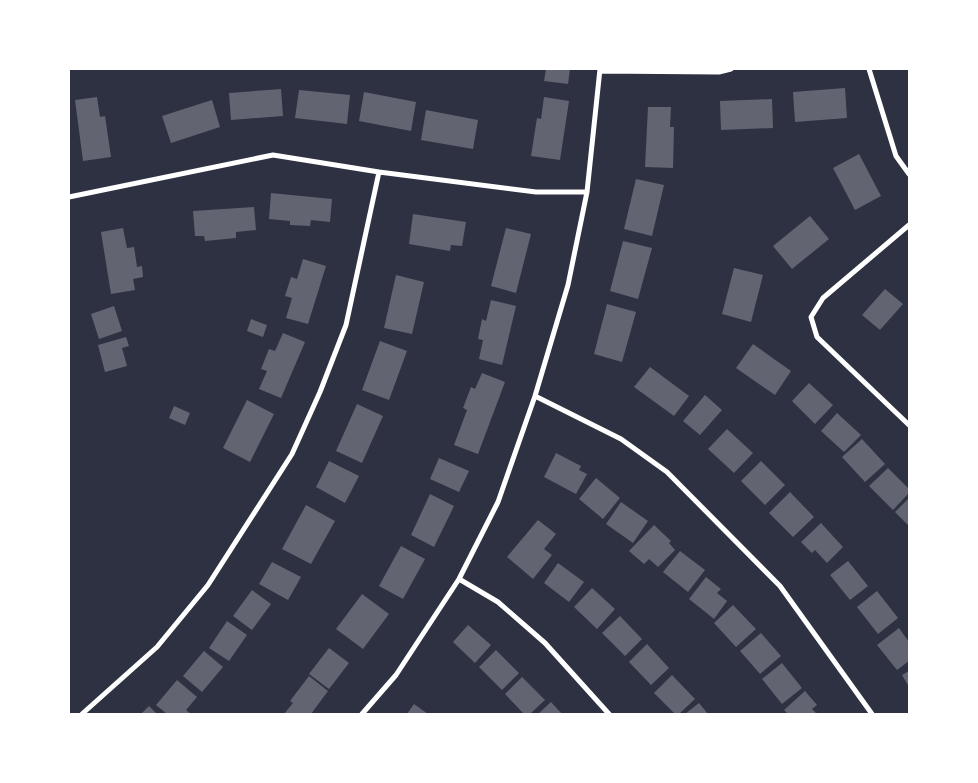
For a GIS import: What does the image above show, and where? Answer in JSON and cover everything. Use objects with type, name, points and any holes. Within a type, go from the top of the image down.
[{"type":"street","points":[[362,714],[396,675],[459,579],[498,502],[535,396],[568,285],[587,192],[600,70],[719,72],[731,69]]},
{"type":"street","points":[[869,69],[896,156],[909,174]]},
{"type":"street","points":[[69,197],[273,155],[379,172],[536,192],[587,192]]},
{"type":"street","points":[[82,714],[156,647],[208,585],[292,454],[320,392],[346,326],[379,172]]},
{"type":"street","points":[[909,225],[823,298],[811,317],[817,338],[909,425]]},
{"type":"street","points":[[535,396],[621,439],[667,472],[780,586],[872,714]]},
{"type":"street","points":[[459,579],[498,602],[545,643],[609,714]]},
{"type":"building","points":[[546,69],[570,69],[568,84],[544,81]]},
{"type":"building","points":[[845,88],[847,118],[795,122],[793,92]]},
{"type":"building","points":[[281,89],[283,116],[231,120],[229,93]]},
{"type":"building","points":[[299,90],[350,95],[347,124],[295,118]]},
{"type":"building","points":[[364,92],[416,102],[411,131],[359,121]]},
{"type":"building","points":[[97,97],[100,117],[105,116],[111,157],[83,161],[75,100]]},
{"type":"building","points":[[544,97],[569,101],[560,160],[531,156],[537,118],[541,119]]},
{"type":"building","points":[[772,99],[773,128],[721,130],[720,101]]},
{"type":"building","points":[[212,100],[220,127],[171,143],[162,116]]},
{"type":"building","points":[[648,107],[671,107],[670,127],[674,127],[673,168],[645,167]]},
{"type":"building","points":[[426,110],[478,120],[473,149],[421,140]]},
{"type":"building","points":[[859,154],[881,196],[855,210],[833,168]]},
{"type":"building","points":[[636,179],[664,185],[652,236],[624,229]]},
{"type":"building","points":[[271,193],[332,199],[330,222],[311,220],[310,226],[290,225],[290,221],[269,219]]},
{"type":"building","points":[[254,207],[256,230],[236,232],[236,238],[205,241],[204,236],[195,236],[193,211]]},
{"type":"building","points":[[413,214],[466,222],[462,246],[451,245],[450,251],[409,244]]},
{"type":"building","points":[[810,216],[829,239],[792,269],[773,246]]},
{"type":"building","points":[[123,228],[127,248],[134,247],[137,267],[142,266],[143,277],[133,279],[135,290],[111,294],[101,232]]},
{"type":"building","points":[[506,228],[531,234],[516,293],[491,286]]},
{"type":"building","points":[[623,241],[652,248],[638,299],[610,291]]},
{"type":"building","points":[[303,259],[326,266],[308,324],[286,318],[292,298],[285,296],[291,277],[297,279]]},
{"type":"building","points":[[734,268],[763,275],[751,322],[722,314]]},
{"type":"building","points":[[396,275],[424,282],[412,334],[384,328]]},
{"type":"building","points":[[885,289],[903,304],[880,330],[862,315]]},
{"type":"building","points":[[491,300],[516,306],[502,365],[479,359],[483,340],[478,339],[482,319],[486,321]]},
{"type":"building","points":[[607,304],[636,312],[622,362],[594,354]]},
{"type":"building","points":[[114,306],[122,331],[99,339],[91,314]]},
{"type":"building","points":[[251,319],[267,325],[263,337],[247,331]]},
{"type":"building","points":[[283,333],[305,342],[281,398],[259,389],[267,371],[261,369],[269,349],[275,351]]},
{"type":"building","points":[[126,337],[129,346],[122,348],[127,366],[105,372],[98,345]]},
{"type":"building","points":[[380,341],[407,351],[389,400],[362,390]]},
{"type":"building","points":[[753,344],[791,371],[775,395],[736,368]]},
{"type":"building","points":[[650,367],[689,396],[674,416],[634,387]]},
{"type":"building","points":[[482,373],[505,382],[478,454],[454,445],[467,410],[463,408],[471,387],[475,389]]},
{"type":"building","points":[[809,383],[833,405],[815,424],[792,401]]},
{"type":"building","points":[[705,395],[722,410],[700,435],[683,421]]},
{"type":"building","points":[[247,400],[274,414],[250,462],[223,448]]},
{"type":"building","points":[[357,404],[383,416],[362,463],[336,451]]},
{"type":"building","points":[[174,406],[190,413],[185,425],[169,418]]},
{"type":"building","points":[[837,413],[861,435],[844,452],[821,431]]},
{"type":"building","points":[[727,429],[753,453],[734,473],[708,449]]},
{"type":"building","points":[[862,439],[885,464],[865,482],[842,457]]},
{"type":"building","points":[[556,453],[581,466],[579,470],[587,474],[576,494],[544,477]]},
{"type":"building","points":[[439,458],[469,471],[459,492],[430,479]]},
{"type":"building","points":[[329,461],[359,476],[345,503],[316,487]]},
{"type":"building","points":[[761,461],[785,485],[765,505],[741,481]]},
{"type":"building","points":[[888,468],[909,489],[909,493],[893,510],[869,486]]},
{"type":"building","points":[[596,478],[620,498],[603,519],[579,499]]},
{"type":"building","points":[[790,492],[814,517],[793,537],[769,513]]},
{"type":"building","points":[[430,494],[454,506],[434,547],[411,535]]},
{"type":"building","points":[[909,498],[909,526],[895,512]]},
{"type":"building","points":[[621,502],[648,521],[633,543],[606,524]]},
{"type":"building","points":[[306,505],[335,521],[311,564],[282,549]]},
{"type":"building","points":[[538,520],[556,534],[544,549],[552,555],[533,579],[507,557]]},
{"type":"building","points":[[821,523],[843,547],[827,563],[815,550],[812,553],[801,542]]},
{"type":"building","points":[[654,525],[671,541],[669,543],[675,550],[658,567],[649,559],[644,564],[629,551]]},
{"type":"building","points":[[401,546],[425,559],[403,599],[379,586]]},
{"type":"building","points":[[680,551],[705,570],[688,592],[663,572]]},
{"type":"building","points":[[848,561],[868,586],[850,600],[830,575]]},
{"type":"building","points":[[272,562],[301,577],[288,600],[259,584]]},
{"type":"building","points":[[558,563],[584,582],[569,602],[544,583]]},
{"type":"building","points":[[706,577],[721,589],[717,593],[727,601],[714,619],[689,599]]},
{"type":"building","points":[[592,588],[615,609],[597,629],[574,607]]},
{"type":"building","points":[[252,590],[271,604],[252,630],[233,616]]},
{"type":"building","points":[[877,591],[898,618],[878,634],[857,607]]},
{"type":"building","points":[[362,594],[389,614],[363,649],[336,629]]},
{"type":"building","points":[[733,605],[756,629],[736,647],[714,623]]},
{"type":"building","points":[[620,616],[642,639],[625,656],[602,633]]},
{"type":"building","points":[[227,621],[247,635],[229,661],[209,648]]},
{"type":"building","points":[[468,625],[491,645],[475,663],[453,642]]},
{"type":"building","points":[[899,628],[909,642],[909,661],[897,670],[877,645]]},
{"type":"building","points":[[761,633],[781,656],[760,674],[740,651]]},
{"type":"building","points":[[647,644],[669,668],[651,685],[629,662]]},
{"type":"building","points":[[329,648],[349,663],[329,689],[309,674]]},
{"type":"building","points":[[496,650],[519,673],[502,690],[479,667]]},
{"type":"building","points":[[204,651],[223,667],[202,692],[183,676]]},
{"type":"building","points":[[782,663],[802,688],[782,704],[762,679]]},
{"type":"building","points":[[909,671],[909,687],[902,675]]},
{"type":"building","points":[[672,675],[695,699],[679,714],[675,714],[654,693]]},
{"type":"building","points":[[309,676],[328,691],[311,714],[284,714],[293,703],[290,701]]},
{"type":"building","points":[[522,677],[545,700],[530,714],[524,714],[505,694]]},
{"type":"building","points":[[177,680],[197,697],[186,710],[191,714],[167,714],[156,705]]},
{"type":"building","points":[[805,691],[817,705],[812,709],[817,714],[788,714],[784,710]]},
{"type":"building","points":[[551,702],[562,714],[538,714]]},
{"type":"building","points":[[699,703],[708,714],[685,714]]},
{"type":"building","points":[[414,704],[428,714],[407,714]]},
{"type":"building","points":[[149,706],[157,714],[141,714]]}]
